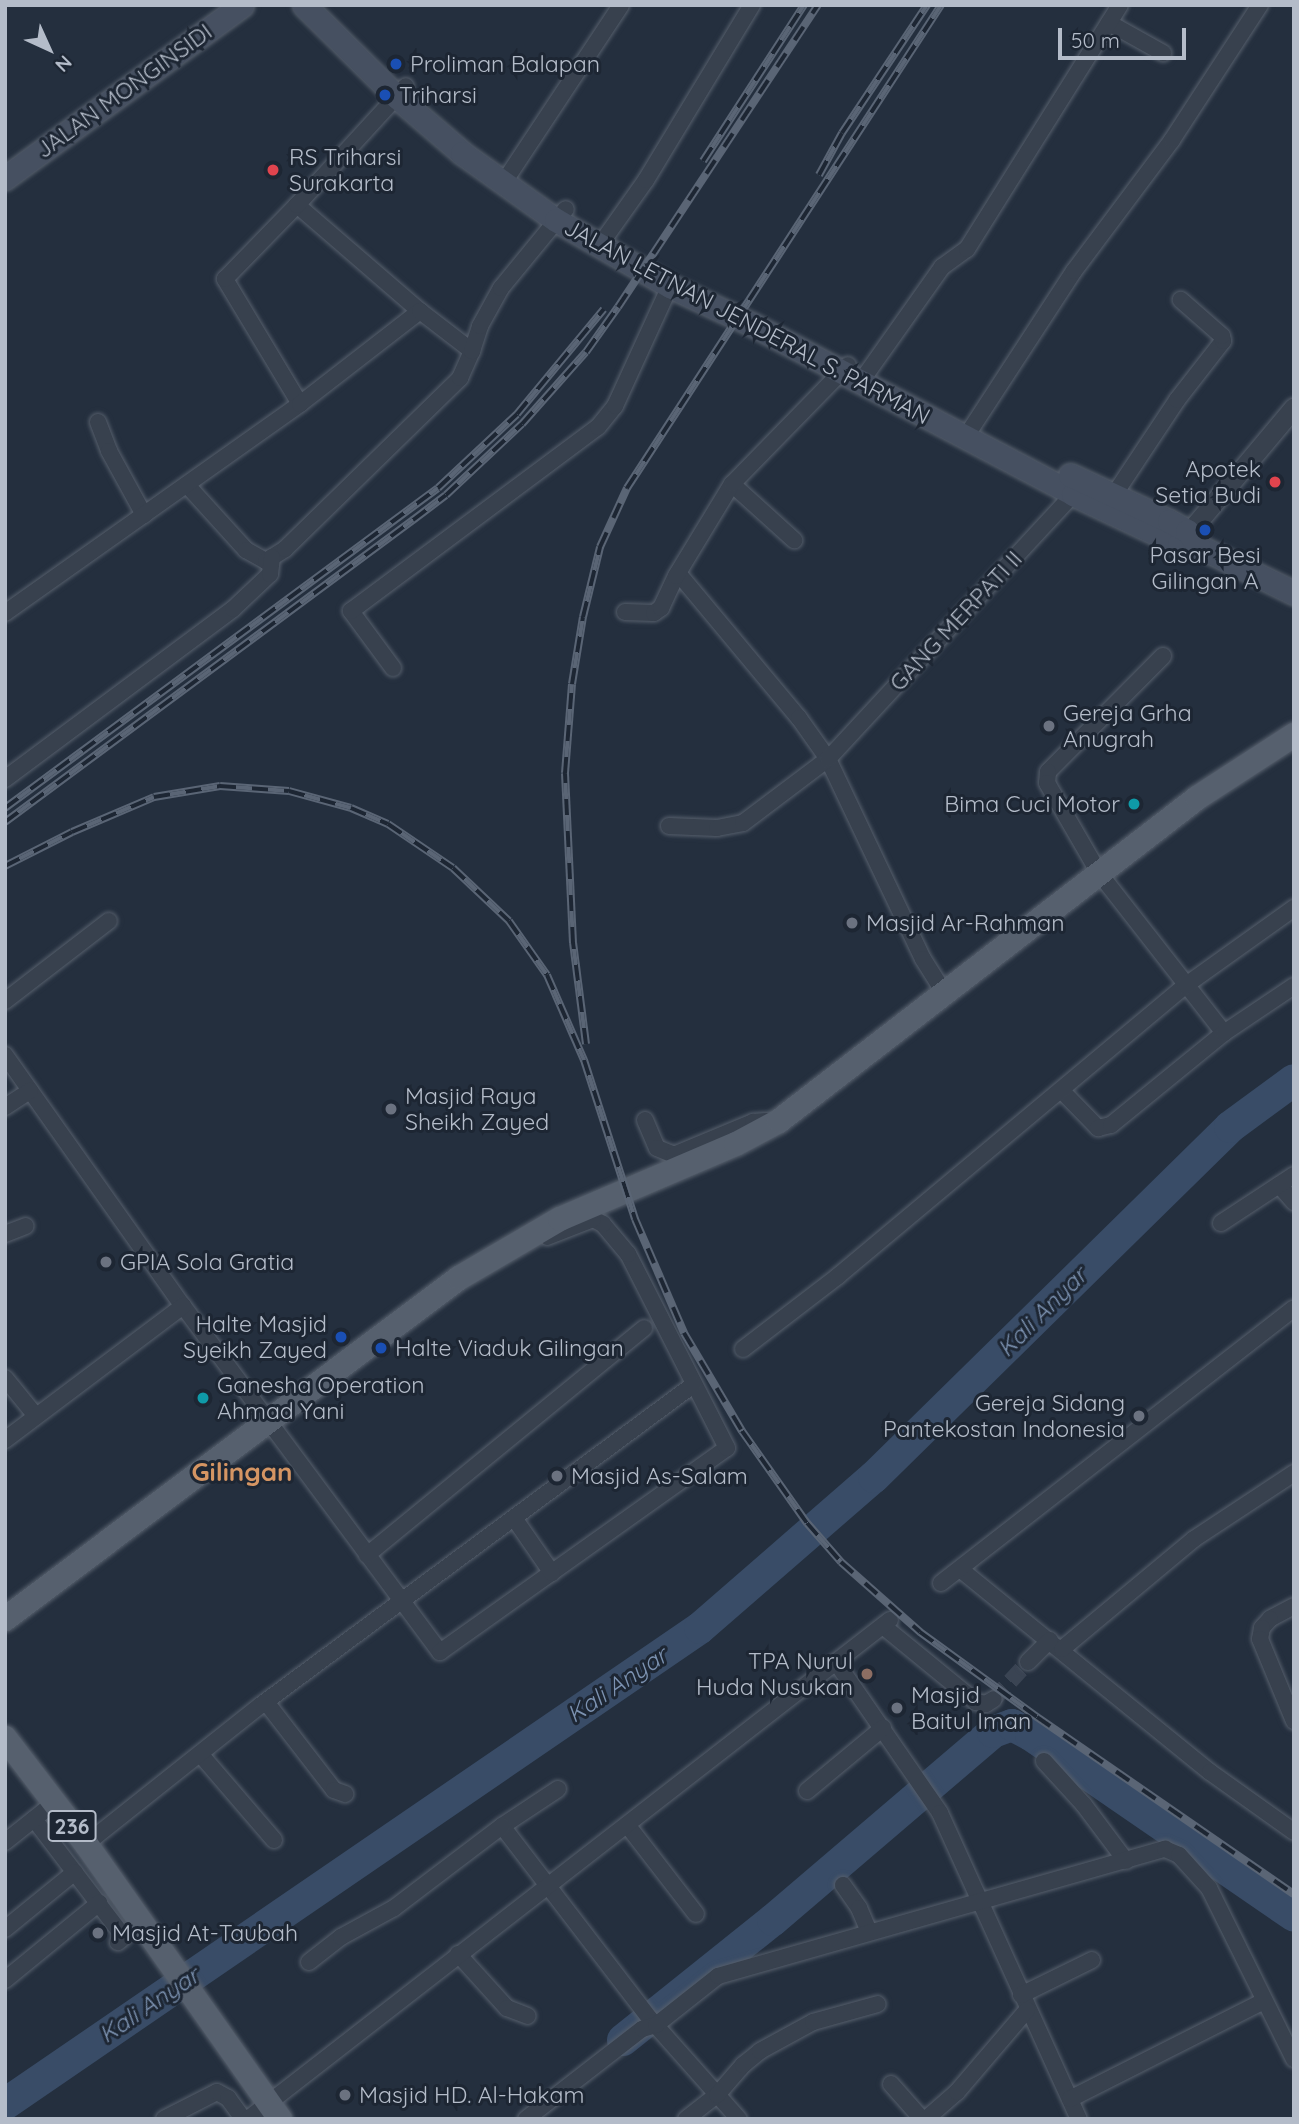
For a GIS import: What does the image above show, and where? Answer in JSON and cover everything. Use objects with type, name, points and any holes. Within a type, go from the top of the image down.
[{"type":"main road","name":"JALAN MONGINSIDI","points":[[5,178],[242,5]]},
{"type":"main road","name":"JALAN LETNAN JENDERAL S. PARMAN","points":[[304,5],[502,185],[607,235],[649,261],[969,433],[1294,593]]},
{"type":"main road","name":"JALAN LETNAN JENDERAL S. PARMAN","points":[[327,5],[401,91],[561,215],[670,286],[852,370]]},
{"type":"main road","name":"JALAN LETNAN JENDERAL S. PARMAN","points":[[1079,488],[1114,495],[1189,541]]},
{"type":"main road","points":[[5,1619],[270,1422],[379,1336],[493,1255],[560,1219],[736,1144],[779,1121],[1197,798],[1294,735]]},
{"type":"main road","name":"236","points":[[5,1738],[86,1844],[274,2111]]},
{"type":"street","points":[[510,173],[621,5]]},
{"type":"street","points":[[607,235],[646,180],[752,5]]},
{"type":"street","points":[[625,612],[658,611],[732,484],[852,370],[942,267],[967,249],[1120,5]]},
{"type":"street","points":[[969,433],[1074,271],[1172,140],[1260,5]]},
{"type":"street","points":[[1108,23],[1163,53]]},
{"type":"street","points":[[300,404],[225,283],[228,273],[297,205],[401,91]]},
{"type":"street","points":[[297,205],[420,311],[472,351]]},
{"type":"street","points":[[187,485],[246,550],[262,561],[272,557],[460,378],[480,326],[501,288],[561,215]]},
{"type":"street","points":[[393,667],[351,611],[598,427],[615,406],[670,286]]},
{"type":"street","points":[[1114,495],[1177,400],[1223,341],[1222,337],[1181,300]]},
{"type":"street","points":[[5,613],[300,404],[420,311]]},
{"type":"street","points":[[1189,541],[1294,407]]},
{"type":"street","points":[[99,422],[109,451],[144,515]]},
{"type":"street","points":[[732,484],[794,540]]},
{"type":"street","name":"GANG MERPATI II","points":[[669,826],[717,828],[743,823],[828,759],[1079,488]]},
{"type":"street","points":[[5,779],[233,609],[270,574],[272,557]]},
{"type":"street","points":[[678,573],[799,718],[828,759],[923,959],[945,994]]},
{"type":"street","points":[[1163,656],[1046,775],[1053,794],[1099,873],[1224,1033]]},
{"type":"street","points":[[743,1349],[792,1313],[1062,1091],[1186,985],[1294,908]]},
{"type":"street","points":[[5,1001],[109,921]]},
{"type":"street","points":[[1062,1091],[1098,1128],[1111,1125],[1224,1033],[1294,986]]},
{"type":"street","points":[[5,1055],[183,1306],[440,1652],[726,1448],[628,1254],[599,1220],[593,1219],[493,1255]]},
{"type":"street","points":[[5,1107],[30,1091]]},
{"type":"street","points":[[645,1120],[657,1148],[674,1155],[752,1122],[779,1121]]},
{"type":"street","points":[[1221,1223],[1294,1175]]},
{"type":"street","points":[[1279,1185],[1294,1202]]},
{"type":"street","points":[[5,1234],[26,1226]]},
{"type":"street","points":[[5,1440],[183,1306]]},
{"type":"street","points":[[941,1583],[1140,1425],[1294,1308]]},
{"type":"street","points":[[367,1555],[644,1328]]},
{"type":"street","points":[[5,1378],[36,1416]]},
{"type":"street","points":[[86,1844],[267,1702],[693,1385]]},
{"type":"street","points":[[1028,1662],[1056,1645],[1201,1534],[1294,1473]]},
{"type":"street","points":[[514,1518],[552,1573]]},
{"type":"street","points":[[960,1569],[1210,1772],[1294,1831]]},
{"type":"street","points":[[1293,1716],[1260,1639],[1262,1628],[1270,1619],[1294,1606]]},
{"type":"street","points":[[164,2119],[217,2092],[228,2098],[246,2119],[274,2111],[458,1954],[628,1826],[886,1623],[976,1702],[986,1704],[994,1699]]},
{"type":"street","points":[[836,1662],[934,1804],[982,1902],[1024,2003],[1079,2119]]},
{"type":"street","points":[[267,1702],[334,1790],[345,1794]]},
{"type":"street","points":[[807,1791],[883,1728]]},
{"type":"street","points":[[201,1755],[274,1840]]},
{"type":"street","points":[[1044,1760],[1084,1805],[1126,1861]]},
{"type":"street","points":[[309,1962],[341,1937],[394,1908],[502,1826],[558,1789]]},
{"type":"street","points":[[5,1842],[54,1803]]},
{"type":"street","points":[[33,1819],[124,1937],[118,1942]]},
{"type":"street","points":[[502,1826],[654,2023],[739,2119]]},
{"type":"street","points":[[628,1826],[696,1914]]},
{"type":"street","points":[[526,2119],[642,2029],[718,1976],[1166,1849],[1180,1855],[1199,1872],[1209,1888],[1294,2059]]},
{"type":"street","points":[[6,1927],[75,1872]]},
{"type":"street","points":[[843,1885],[856,1903],[869,1932]]},
{"type":"street","points":[[5,1980],[99,1903]]},
{"type":"street","points":[[458,1954],[507,2008],[528,2016]]},
{"type":"street","points":[[891,2084],[924,2119],[957,2092],[1024,2003],[1092,1960]]},
{"type":"street","points":[[1070,2099],[1264,2001]]},
{"type":"street","points":[[686,2119],[717,2095],[743,2065],[789,2034],[813,2022],[878,2004]]},
{"type":"waterway","name":"Kali Anyar","points":[[5,2104],[700,1628],[874,1477],[1230,1127],[1294,1080]]},
{"type":"waterway","points":[[623,2040],[773,1920],[993,1732],[1012,1725],[1031,1735],[1294,1916]]},
{"type":"tunnel","points":[[994,1699],[1028,1662]]},
{"type":"railway","points":[[703,161],[804,5]]},
{"type":"railway","points":[[5,822],[446,495],[522,424],[586,352],[618,307],[818,5]]},
{"type":"railway","points":[[819,175],[842,133],[927,5]]},
{"type":"railway","points":[[586,1044],[573,943],[565,773],[572,684],[583,617],[600,547],[627,488],[941,5]]},
{"type":"railway","points":[[5,808],[438,488],[517,414],[604,309]]},
{"type":"railway","points":[[5,866],[72,832],[154,797],[220,786],[289,791],[351,808],[388,824],[453,868],[509,921],[547,975],[584,1060],[635,1219],[684,1333],[742,1431],[807,1523],[841,1562],[920,1632],[1037,1717],[1294,1894]]},
{"type":"place","name":"Proliman Balapan","points":[[396,64]]},
{"type":"place","name":"Triharsi","points":[[385,95]]},
{"type":"place","name":"RS Triharsi Surakarta","points":[[273,170]]},
{"type":"place","name":"Apotek Setia Budi","points":[[1275,482]]},
{"type":"place","name":"Pasar Besi Gilingan A","points":[[1205,530]]},
{"type":"place","name":"Gereja Grha Anugrah","points":[[1049,726]]},
{"type":"place","name":"Bima Cuci Motor","points":[[1134,804]]},
{"type":"place","name":"Masjid Ar-Rahman","points":[[852,923]]},
{"type":"place","name":"Masjid Raya Sheikh Zayed","points":[[391,1109]]},
{"type":"place","name":"GPIA Sola Gratia","points":[[106,1262]]},
{"type":"place","name":"Halte Masjid Syeikh Zayed","points":[[341,1337]]},
{"type":"place","name":"Halte Viaduk Gilingan","points":[[381,1348]]},
{"type":"place","name":"Ganesha Operation Ahmad Yani","points":[[203,1398]]},
{"type":"place","name":"Gereja Sidang Pantekostan Indonesia","points":[[1139,1416]]},
{"type":"place","name":"Masjid As-Salam","points":[[557,1476]]},
{"type":"place","name":"TPA Nurul Huda Nusukan","points":[[867,1674]]},
{"type":"place","name":"Masjid Baitul Iman","points":[[897,1708]]},
{"type":"place","name":"Masjid At-Taubah","points":[[98,1933]]},
{"type":"place","name":"Masjid HD. Al-Hakam","points":[[345,2095]]},
{"type":"district","name":"Gilingan","points":[[242,1472]]}]
